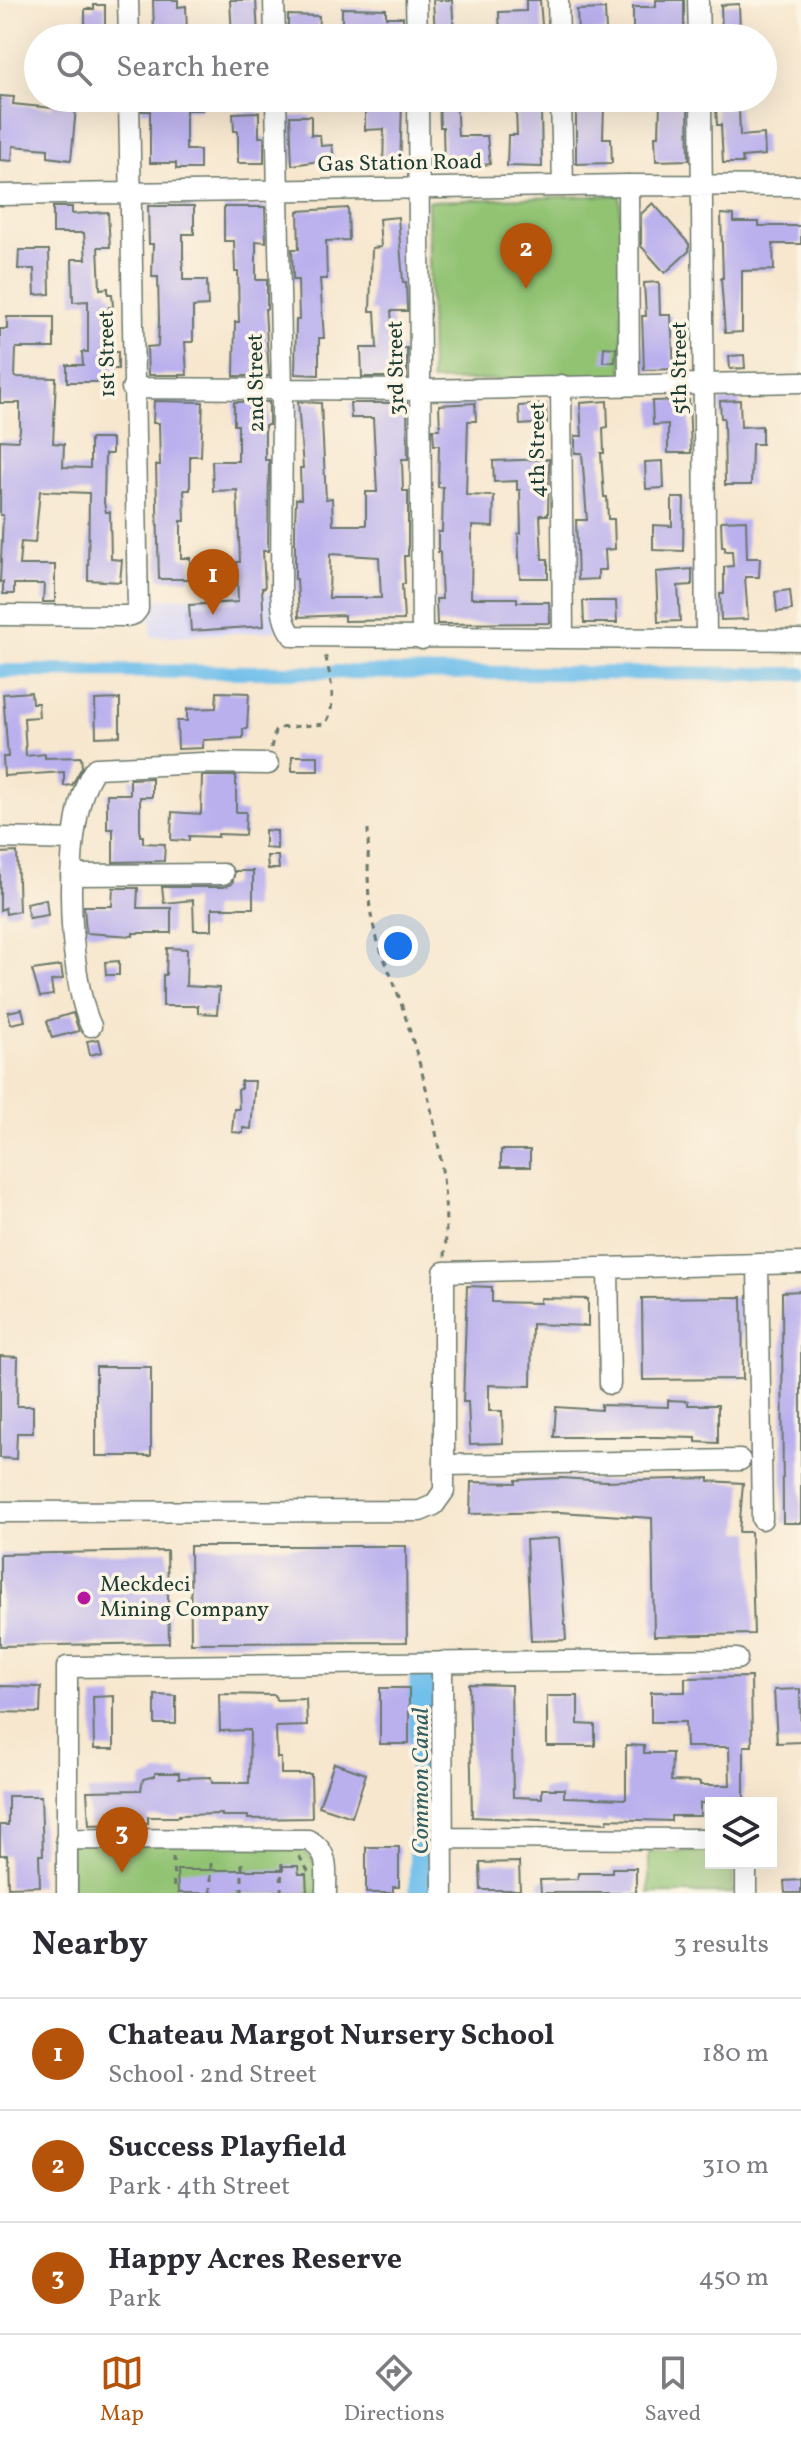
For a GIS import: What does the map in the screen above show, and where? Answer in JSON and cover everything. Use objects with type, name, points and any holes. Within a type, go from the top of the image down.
[{"type":"street","points":[[128,0],[129,24]]},
{"type":"street","points":[[274,0],[275,24]]},
{"type":"street","points":[[416,0],[417,24]]},
{"type":"street","points":[[558,0],[559,24]]},
{"type":"street","points":[[698,0],[699,24]]},
{"type":"street","name":"1st Street","points":[[0,615],[127,616],[138,609],[129,112]]},
{"type":"street","name":"2nd Street","points":[[276,112],[282,390],[282,612],[293,636],[422,639]]},
{"type":"street","name":"3rd Street","points":[[418,112],[422,639]]},
{"type":"street","points":[[561,112],[563,186]]},
{"type":"street","name":"5th Street","points":[[701,112],[706,638]]},
{"type":"street","points":[[628,185],[629,385]]},
{"type":"street","name":"Gas Station Road","points":[[0,195],[628,185],[801,186]]},
{"type":"street","name":"4th Street","points":[[563,637],[561,385],[801,382]]},
{"type":"street","points":[[132,388],[421,390],[561,385]]},
{"type":"street","points":[[422,639],[801,640]]},
{"type":"street","points":[[91,1026],[76,975],[71,875],[80,797],[88,778],[96,768],[203,763],[268,764]]},
{"type":"street","points":[[0,838],[73,840]]},
{"type":"street","points":[[71,875],[223,874]]},
{"type":"street","points":[[0,1512],[420,1511],[434,1505],[444,1491],[444,1272],[801,1263]]},
{"type":"street","points":[[758,1264],[762,1519]]},
{"type":"street","points":[[608,1268],[610,1384]]},
{"type":"street","points":[[444,1465],[740,1460]]},
{"type":"street","points":[[67,1893],[67,1667],[737,1659]]},
{"type":"street","points":[[442,1662],[443,1893]]},
{"type":"street","points":[[443,1838],[705,1839]]},
{"type":"street","points":[[66,1839],[308,1840],[317,1844],[326,1858],[318,1888]]},
{"type":"street","points":[[746,1869],[746,1893]]},
{"type":"path","points":[[268,764],[274,735],[279,728],[325,724],[331,708],[328,666]]},
{"type":"path","points":[[368,829],[371,916],[420,1066],[442,1158],[446,1215],[444,1272]]},
{"type":"path","points":[[173,1853],[174,1893]]},
{"type":"path","points":[[211,1854],[211,1893]]},
{"type":"path","points":[[242,1854],[242,1893]]},
{"type":"path","points":[[281,1893],[282,1854]]},
{"type":"path","points":[[297,1854],[318,1888]]},
{"type":"shaded area","points":[[274,592],[276,631],[151,637],[150,599]]},
{"type":"green space","points":[[620,195],[623,378],[431,381],[428,201]]},
{"type":"green space","points":[[70,1841],[300,1844],[320,1871],[320,1893],[71,1893]]},
{"type":"green space","points":[[649,1852],[705,1852],[705,1869],[733,1869],[733,1893],[649,1893]]},
{"type":"building","points":[[153,0],[178,0],[178,7],[186,6],[187,24],[154,24]]},
{"type":"building","points":[[230,0],[256,0],[257,24],[231,24]]},
{"type":"building","points":[[433,0],[452,0],[453,24],[434,24]]},
{"type":"building","points":[[526,0],[540,0],[542,24],[499,24],[499,12],[526,11]]},
{"type":"building","points":[[656,0],[684,0],[684,24],[633,24],[633,7],[656,7]]},
{"type":"building","points":[[739,4],[740,24],[722,24],[721,5]]},
{"type":"building","points":[[94,5],[105,5],[105,24],[85,24],[85,9],[94,9]]},
{"type":"building","points":[[342,8],[386,9],[386,17],[403,17],[403,24],[342,24]]},
{"type":"building","points":[[605,9],[606,24],[578,24],[577,10]]},
{"type":"building","points":[[288,15],[319,16],[319,24],[288,24]]},
{"type":"building","points":[[0,96],[14,97],[13,104],[24,105],[24,112],[76,112],[71,160],[48,157],[48,149],[13,146],[12,161],[0,160]]},
{"type":"building","points":[[150,112],[186,112],[186,150],[200,150],[200,169],[176,169],[176,163],[150,163]]},
{"type":"building","points":[[259,112],[259,137],[264,137],[264,163],[238,163],[238,131],[234,131],[233,113]]},
{"type":"building","points":[[365,112],[402,112],[400,168],[383,167],[384,129],[365,130]]},
{"type":"building","points":[[439,112],[457,112],[458,136],[487,136],[490,164],[444,169],[443,127],[440,127]]},
{"type":"building","points":[[516,112],[541,112],[542,167],[507,166],[508,135],[517,135]]},
{"type":"building","points":[[576,112],[604,112],[603,138],[611,138],[612,163],[576,164]]},
{"type":"building","points":[[660,112],[688,112],[689,160],[656,161],[655,136],[659,136]]},
{"type":"building","points":[[716,112],[739,112],[740,136],[764,134],[765,155],[742,157],[743,163],[723,163],[721,125],[717,125]]},
{"type":"building","points":[[290,116],[311,116],[311,135],[320,135],[321,146],[332,145],[334,159],[292,165]]},
{"type":"building","points":[[653,203],[689,244],[689,251],[665,273],[641,246],[641,214]]},
{"type":"building","points":[[148,206],[194,206],[194,234],[183,234],[183,280],[207,280],[208,306],[193,307],[193,342],[185,342],[187,375],[148,375],[147,347],[158,346],[159,320],[158,277],[152,277],[153,244],[149,244]]},
{"type":"building","points":[[53,207],[72,207],[72,214],[108,212],[110,247],[98,247],[100,289],[108,288],[108,294],[112,294],[113,307],[109,307],[108,313],[110,352],[118,352],[118,369],[111,369],[111,382],[67,382],[67,365],[83,365],[82,352],[88,352],[88,301],[73,302],[72,259],[86,259],[84,233],[53,233]]},
{"type":"building","points":[[224,207],[265,207],[266,242],[256,241],[256,280],[267,280],[265,309],[269,376],[234,376],[235,322],[239,322],[238,272],[235,272],[234,241],[224,241]]},
{"type":"building","points":[[348,208],[349,240],[326,241],[327,279],[320,279],[324,338],[319,338],[319,375],[295,374],[296,320],[299,320],[298,280],[293,280],[292,249],[299,249],[298,211]]},
{"type":"building","points":[[721,214],[734,215],[734,222],[759,222],[759,226],[801,226],[801,244],[773,244],[774,270],[742,271],[742,332],[725,333]]},
{"type":"building","points":[[398,217],[407,311],[391,311],[394,348],[407,348],[407,377],[362,377],[361,348],[377,348],[375,311],[370,311],[372,248],[381,247],[379,219]]},
{"type":"building","points":[[19,250],[49,250],[50,294],[35,295],[34,269],[18,269]]},
{"type":"building","points":[[659,282],[660,315],[671,315],[674,369],[644,370],[644,283]]},
{"type":"building","points":[[7,317],[54,317],[54,348],[16,348],[15,377],[56,378],[53,443],[64,444],[63,467],[90,468],[90,439],[112,439],[112,454],[105,454],[104,503],[106,512],[110,512],[111,559],[122,560],[120,582],[88,580],[89,493],[40,491],[35,543],[21,542],[19,565],[55,565],[55,602],[43,602],[44,584],[14,584],[14,594],[3,594],[3,582],[0,582],[3,515],[0,515],[0,440],[18,441],[20,430],[20,403],[0,403],[0,329],[7,329]]},
{"type":"building","points":[[604,347],[616,348],[615,362],[603,362]]},
{"type":"building","points":[[744,355],[745,368],[730,369],[729,356]]},
{"type":"building","points":[[689,400],[691,453],[668,453],[668,424],[653,425],[652,401]]},
{"type":"building","points":[[740,400],[741,427],[762,426],[762,444],[752,444],[751,485],[725,485],[724,418],[721,418],[720,401]]},
{"type":"building","points":[[154,401],[203,402],[201,456],[190,456],[190,490],[184,490],[185,521],[181,521],[181,558],[190,558],[190,579],[159,579],[156,465],[160,465],[159,423],[153,423]]},
{"type":"building","points":[[607,401],[608,427],[603,428],[604,453],[601,453],[604,497],[607,497],[608,519],[614,519],[615,549],[605,550],[606,570],[598,570],[598,579],[578,580],[576,520],[587,520],[582,453],[575,453],[575,436],[582,436],[580,403]]},
{"type":"building","points":[[234,402],[269,402],[269,425],[265,425],[265,460],[269,460],[268,551],[263,551],[264,626],[191,631],[189,605],[238,602],[237,490],[213,491],[212,461],[238,461],[238,425],[234,425]]},
{"type":"building","points":[[298,402],[321,403],[326,499],[332,498],[333,525],[366,525],[366,492],[377,492],[373,418],[351,418],[350,403],[407,403],[408,459],[402,459],[403,491],[408,491],[408,556],[404,556],[405,584],[402,584],[404,620],[344,621],[344,615],[299,617],[295,525],[296,499],[301,499],[300,468],[303,468]],"holes":[[[330,554],[379,557],[381,598],[329,598]]]},
{"type":"building","points":[[475,403],[476,421],[468,421],[466,495],[494,496],[493,527],[472,526],[471,598],[549,602],[550,623],[437,624],[436,599],[442,599],[438,532],[442,532],[443,487],[438,487],[439,445],[434,445],[433,429],[440,429],[439,405]]},
{"type":"building","points":[[546,404],[547,423],[520,425],[519,406]]},
{"type":"building","points":[[549,459],[548,515],[540,515],[542,559],[548,559],[548,578],[520,578],[520,490],[517,490],[517,481],[494,482],[493,461]]},
{"type":"building","points":[[663,461],[664,488],[646,489],[645,462]]},
{"type":"building","points":[[672,498],[684,498],[683,551],[653,550],[653,525],[672,526]]},
{"type":"building","points":[[746,520],[747,558],[760,558],[759,577],[745,577],[748,619],[721,620],[720,594],[724,594],[724,567],[733,566],[732,551],[725,551],[722,547],[721,521]]},
{"type":"building","points":[[692,569],[692,585],[678,586],[680,621],[658,622],[656,572]]},
{"type":"building","points":[[790,590],[792,610],[777,612],[775,592]]},
{"type":"building","points":[[583,601],[616,601],[617,623],[584,623]]},
{"type":"building","points":[[31,692],[32,703],[38,703],[39,717],[24,718],[26,756],[81,757],[82,767],[72,785],[64,786],[64,772],[4,776],[3,757],[8,757],[3,694]]},
{"type":"building","points":[[217,692],[249,693],[247,729],[243,729],[243,738],[203,740],[203,748],[178,749],[177,721],[187,721],[187,709],[216,708]]},
{"type":"building","points":[[120,699],[120,736],[96,737],[95,700]]},
{"type":"building","points":[[292,756],[318,756],[318,771],[292,771]]},
{"type":"building","points":[[202,776],[236,776],[236,812],[246,812],[245,835],[218,834],[218,837],[189,836],[189,841],[171,840],[172,812],[201,814]]},
{"type":"building","points":[[152,778],[152,797],[140,797],[140,836],[143,836],[143,843],[165,844],[164,861],[113,862],[113,829],[107,829],[107,794],[130,794],[130,779]]},
{"type":"building","points":[[265,830],[277,831],[277,849],[265,848]]},
{"type":"building","points":[[17,852],[19,911],[6,914],[5,908],[0,910],[0,853]]},
{"type":"building","points":[[267,856],[278,856],[279,869],[268,869]]},
{"type":"building","points":[[235,871],[253,871],[253,908],[212,908],[212,930],[194,930],[193,900],[164,903],[162,887],[224,887],[232,884]]},
{"type":"building","points":[[113,888],[138,888],[137,908],[171,908],[171,933],[133,933],[133,936],[86,933],[84,906],[112,906]]},
{"type":"building","points":[[46,899],[48,915],[29,918],[26,903]]},
{"type":"building","points":[[167,948],[187,949],[186,986],[219,988],[217,1014],[198,1013],[198,1006],[163,1006]]},
{"type":"building","points":[[119,961],[119,975],[106,975],[105,962]]},
{"type":"building","points":[[61,966],[63,979],[51,981],[53,995],[40,997],[32,970]]},
{"type":"building","points":[[22,1009],[25,1021],[11,1024],[8,1012]]},
{"type":"building","points":[[73,1013],[79,1031],[52,1038],[47,1021]]},
{"type":"building","points":[[99,1039],[102,1052],[90,1055],[87,1041]]},
{"type":"building","points":[[241,1081],[255,1081],[251,1129],[243,1128],[243,1133],[232,1132],[234,1109],[239,1109]]},
{"type":"building","points":[[501,1150],[530,1150],[530,1167],[501,1167]]},
{"type":"building","points":[[467,1286],[492,1287],[492,1302],[540,1303],[540,1298],[588,1299],[588,1326],[532,1324],[531,1386],[489,1385],[489,1411],[502,1411],[503,1443],[470,1444],[468,1402],[463,1402]]},
{"type":"building","points":[[801,1291],[801,1523],[783,1523],[782,1292]]},
{"type":"building","points":[[742,1297],[743,1379],[643,1380],[642,1298]]},
{"type":"building","points":[[0,1356],[18,1357],[17,1406],[33,1406],[33,1433],[17,1433],[16,1459],[0,1458]]},
{"type":"building","points":[[96,1367],[151,1367],[151,1456],[96,1456]]},
{"type":"building","points":[[668,1400],[688,1401],[688,1405],[718,1405],[718,1443],[696,1442],[696,1438],[554,1437],[556,1407],[601,1410],[601,1405],[668,1407]]},
{"type":"building","points":[[561,1478],[605,1481],[709,1478],[709,1481],[743,1483],[739,1532],[751,1532],[754,1634],[654,1636],[652,1518],[560,1512],[470,1514],[471,1482],[516,1483],[516,1480]]},
{"type":"building","points":[[559,1538],[566,1640],[531,1641],[526,1540]]},
{"type":"building","points":[[190,1546],[406,1546],[407,1642],[191,1643]]},
{"type":"building","name":"Meckdeci Mining Company","points":[[167,1551],[169,1643],[0,1646],[0,1554]]},
{"type":"building","points":[[751,1677],[752,1746],[744,1746],[744,1797],[705,1797],[705,1803],[700,1803],[700,1816],[671,1816],[671,1821],[607,1819],[607,1823],[472,1817],[469,1684],[511,1685],[513,1797],[542,1798],[542,1789],[564,1789],[564,1797],[626,1799],[626,1745],[644,1746],[644,1753],[672,1753],[671,1781],[730,1785],[729,1747],[686,1747],[685,1722],[651,1722],[651,1692],[685,1692],[685,1678]]},
{"type":"building","points":[[0,1686],[41,1687],[40,1713],[0,1712]]},
{"type":"building","points":[[380,1688],[409,1688],[409,1744],[380,1744]]},
{"type":"building","points":[[800,1689],[801,1742],[777,1743],[774,1690]]},
{"type":"building","points":[[219,1694],[275,1695],[276,1700],[306,1699],[307,1726],[276,1727],[277,1758],[281,1758],[281,1774],[311,1774],[312,1818],[248,1819],[248,1816],[222,1814],[179,1815],[148,1817],[148,1823],[89,1825],[87,1791],[141,1790],[143,1779],[155,1776],[155,1773],[179,1773],[179,1778],[211,1777],[212,1783],[249,1783],[250,1730],[220,1731]]},
{"type":"building","points":[[155,1695],[176,1696],[176,1724],[155,1724]]},
{"type":"building","points":[[114,1696],[114,1749],[94,1749],[93,1697]]},
{"type":"building","points":[[547,1696],[578,1696],[578,1724],[595,1725],[595,1746],[547,1746]]},
{"type":"building","points":[[334,1763],[366,1774],[352,1817],[319,1806]]},
{"type":"building","points":[[8,1796],[41,1796],[43,1855],[39,1855],[40,1886],[8,1887],[7,1855],[0,1855],[0,1825],[8,1825]]},
{"type":"building","points":[[366,1847],[399,1847],[399,1887],[393,1887],[393,1893],[366,1893]]},
{"type":"building","points":[[519,1862],[520,1890],[481,1890],[480,1863]]},
{"type":"building","points":[[283,1866],[298,1866],[299,1874],[306,1874],[307,1893],[178,1893],[177,1870],[283,1870]]},
{"type":"building","points":[[612,1868],[636,1868],[636,1893],[541,1893],[540,1880],[578,1879],[578,1873],[612,1873]]},
{"type":"building","points":[[801,1880],[801,1893],[785,1893],[784,1881]]},
{"type":"waterway","points":[[0,671],[801,674]]},
{"type":"waterway","name":"Common Canal","points":[[422,1669],[422,1893]]},
{"type":"place","name":"Success Playfield","points":[[526,289]]},
{"type":"place","name":"Chateau Margot Nursery School","points":[[213,615]]},
{"type":"place","name":"Meckdeci Mining Company","points":[[84,1598]]},
{"type":"place","name":"Happy Acres Reserve","points":[[122,1873]]}]
